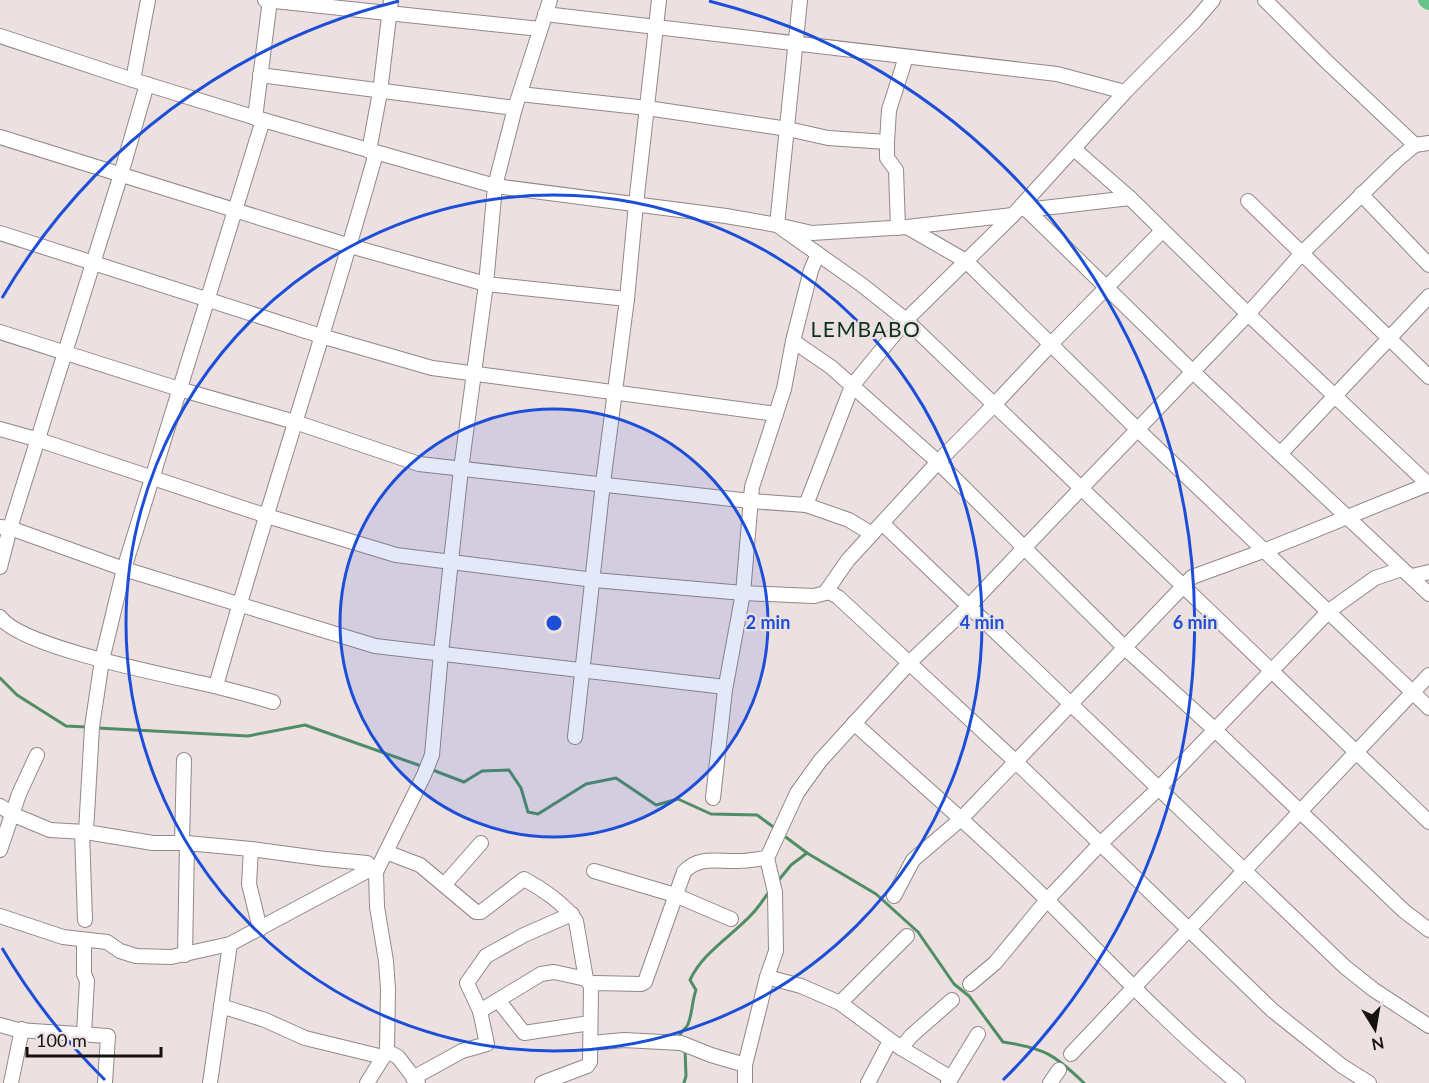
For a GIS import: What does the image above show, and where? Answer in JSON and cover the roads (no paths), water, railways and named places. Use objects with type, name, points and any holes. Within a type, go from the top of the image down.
[{"type":"street","points":[[133,80],[148,0]]},
{"type":"street","points":[[265,0],[390,7],[540,30]]},
{"type":"street","points":[[85,920],[84,832],[92,727],[102,660],[124,569],[236,210],[259,119],[260,75],[270,0]]},
{"type":"street","points":[[576,737],[659,0]]},
{"type":"street","points":[[777,225],[800,0]]},
{"type":"street","points":[[806,505],[852,386],[906,320],[1020,210],[1125,92],[1213,0]]},
{"type":"street","points":[[1265,0],[1415,145]]},
{"type":"street","points":[[216,686],[350,246],[373,152],[390,7]]},
{"type":"street","points":[[367,1083],[385,1054],[386,961],[377,907],[376,872],[432,755],[461,469],[486,284],[495,186],[515,108],[547,7],[656,26],[1056,74],[1125,92]]},
{"type":"street","points":[[0,36],[259,119],[495,186],[726,216],[812,233],[903,228],[1020,210],[1130,198]]},
{"type":"street","points":[[903,228],[896,170],[887,158],[887,142],[889,110],[906,57]]},
{"type":"street","points":[[260,75],[515,108]]},
{"type":"street","points":[[0,567],[5,528],[39,440],[147,84]]},
{"type":"street","points":[[520,94],[647,108],[788,129],[828,138],[887,142]]},
{"type":"street","points":[[0,137],[350,246],[486,284],[627,299]]},
{"type":"street","points":[[745,1083],[745,1065],[767,977],[776,951],[775,892],[767,858],[796,793],[820,761],[910,662],[968,607],[1248,314],[1303,252],[1361,194],[1415,145],[1429,143]]},
{"type":"street","points":[[894,896],[913,860],[961,819],[1192,578],[1429,484],[1248,314],[1130,198],[1074,149]]},
{"type":"street","points":[[1361,194],[1429,266]]},
{"type":"street","points":[[1248,201],[1429,377]]},
{"type":"street","points":[[1020,210],[1106,288],[1429,594]]},
{"type":"street","points":[[777,225],[862,285],[906,320],[1429,822]]},
{"type":"street","points":[[903,228],[966,261],[1137,429],[1429,708]]},
{"type":"street","points":[[825,593],[848,560],[938,462],[1162,231]]},
{"type":"street","points":[[0,233],[321,336],[432,368],[776,414]]},
{"type":"street","points":[[713,798],[725,687],[743,594],[752,488],[784,389],[793,341],[811,270],[818,254]]},
{"type":"street","points":[[1280,454],[1429,296]]},
{"type":"street","points":[[0,332],[180,389],[295,422],[419,464],[750,501],[806,505],[877,528],[968,607],[1345,967],[1374,990],[1429,1026]]},
{"type":"street","points":[[793,341],[831,367],[938,462],[1124,647],[1214,729],[1300,814],[1404,911],[1429,930]]},
{"type":"street","points":[[0,429],[267,516],[396,555],[594,580],[743,594],[814,596],[825,593],[838,597],[1015,761],[1272,1010],[1342,1066],[1369,1083]]},
{"type":"street","points":[[5,528],[124,569],[375,646],[725,687]]},
{"type":"street","points":[[970,984],[995,963],[1047,900],[1159,788],[1329,611],[1375,578],[1429,572]]},
{"type":"street","points":[[0,617],[4,623],[19,631],[102,660],[216,686],[273,702]]},
{"type":"street","points":[[1071,1054],[1429,675]]},
{"type":"street","points":[[854,723],[1047,900],[1132,988],[1238,1083]]},
{"type":"street","points":[[0,850],[14,815],[19,794],[37,755]]},
{"type":"street","points":[[184,760],[185,954]]},
{"type":"street","points":[[0,806],[14,815],[50,830],[84,832],[153,843],[184,843],[251,849],[325,860],[367,863],[376,872]]},
{"type":"street","points":[[444,885],[481,843]]},
{"type":"street","points":[[251,849],[249,884],[260,929]]},
{"type":"street","points":[[386,852],[420,865],[476,912],[481,912],[524,879],[572,914],[576,921],[588,983],[590,1062],[587,1066],[542,1083]]},
{"type":"street","points":[[480,1011],[541,974],[554,972],[588,983],[641,984],[645,982],[675,895],[684,872],[690,865],[706,860],[739,861],[767,858]]},
{"type":"street","points":[[0,916],[63,937],[107,942],[120,951],[136,956],[171,957],[230,944],[368,871],[376,872]]},
{"type":"street","points":[[594,871],[675,895],[731,919]]},
{"type":"street","points":[[221,1006],[266,1020],[305,1038],[398,1057],[415,1080],[462,1051],[487,1044],[480,1011],[467,983],[486,956],[524,935],[572,914]]},
{"type":"street","points":[[840,1003],[907,936]]},
{"type":"street","points":[[84,940],[84,974],[87,981],[84,1033]]},
{"type":"street","points":[[210,1083],[230,944]]},
{"type":"street","points":[[767,977],[801,986],[840,1003],[950,1081],[978,1034]]},
{"type":"street","points":[[498,1000],[524,1032],[590,1023]]},
{"type":"street","points":[[868,1083],[895,1044],[911,1036],[952,1000]]},
{"type":"street","points":[[0,1025],[18,1030],[108,1036],[105,1083]]},
{"type":"street","points":[[11,1083],[22,1029]]},
{"type":"street","points":[[591,1043],[624,1040],[681,1043],[745,1065]]},
{"type":"street","points":[[1050,1083],[1059,1070]]},
{"type":"waterway","points":[[0,678],[17,695],[66,726],[87,727]]},
{"type":"waterway","points":[[97,728],[248,736],[305,725],[424,767]]},
{"type":"waterway","points":[[430,769],[464,782],[482,771],[509,770],[521,788],[528,812],[538,814],[586,784],[616,778],[656,805],[678,799],[711,814],[757,815],[776,829]]},
{"type":"waterway","points":[[783,835],[807,853],[876,894],[918,932],[954,984],[969,996],[1003,1042],[1029,1047],[1048,1054],[1084,1083]]},
{"type":"waterway","points":[[778,881],[791,865],[807,853]]},
{"type":"waterway","points":[[679,1038],[690,1018],[696,990],[690,980],[696,970],[702,961],[752,914],[770,891]]},
{"type":"waterway","points":[[684,1083],[685,1049]]},
{"type":"district","name":"LEMBABO","points":[[866,328]]}]
